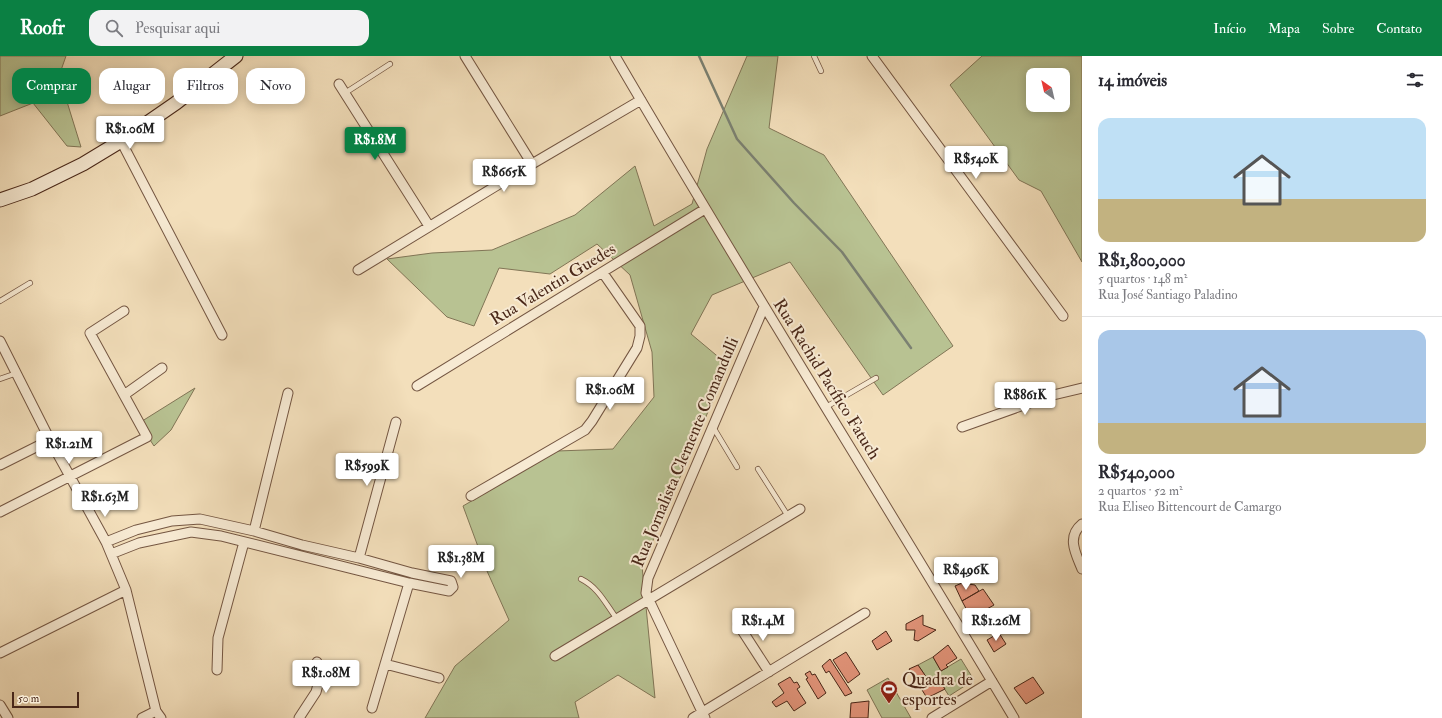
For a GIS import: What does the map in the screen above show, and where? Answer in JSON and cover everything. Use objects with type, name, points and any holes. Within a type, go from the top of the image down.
[{"type":"main road","points":[[0,200],[32,189],[83,164],[121,141],[176,103],[236,56]]},
{"type":"street","points":[[465,56],[532,164]]},
{"type":"street","name":"Rua Rachid Pacífico Fatuch","points":[[615,56],[764,307],[1014,718]]},
{"type":"street","points":[[876,57],[1063,316]]},
{"type":"street","points":[[339,84],[429,226]]},
{"type":"street","points":[[358,270],[532,164],[641,100]]},
{"type":"street","points":[[121,141],[222,335]]},
{"type":"street","name":"Rua Valentin Guedes","points":[[417,386],[705,209]]},
{"type":"street","points":[[471,496],[585,430],[637,348],[640,336],[640,326],[603,273]]},
{"type":"street","name":"Rua Jornalista Clemente Comandulli","points":[[704,715],[646,593],[648,578],[764,307]]},
{"type":"street","points":[[0,512],[147,437],[90,333],[124,311]]},
{"type":"street","points":[[0,341],[50,440],[106,542],[126,590],[159,714],[142,718]]},
{"type":"street","points":[[124,395],[162,368]]},
{"type":"street","points":[[962,427],[1049,396],[1082,388]]},
{"type":"street","points":[[254,531],[288,393]]},
{"type":"street","points":[[360,558],[396,422]]},
{"type":"street","points":[[0,466],[50,440]]},
{"type":"street","points":[[554,656],[800,509]]},
{"type":"street","points":[[106,542],[136,530],[172,521],[200,519],[254,531],[302,545],[451,581],[452,587],[449,591],[409,584],[220,536],[191,532],[139,543],[111,554]]},
{"type":"street","points":[[1082,524],[1078,528],[1072,541],[1075,553],[1082,569]]},
{"type":"street","points":[[156,525],[159,538]]},
{"type":"street","points":[[217,670],[218,638],[244,542]]},
{"type":"street","points":[[299,556],[302,545]]},
{"type":"street","points":[[372,708],[409,584]]},
{"type":"street","points":[[0,653],[126,590]]},
{"type":"street","points":[[693,718],[704,715],[769,672],[865,614]]},
{"type":"street","points":[[738,624],[769,672]]},
{"type":"street","points":[[299,718],[316,692],[320,678],[317,662]]},
{"type":"street","points":[[386,664],[439,678]]},
{"type":"street","points":[[932,718],[992,681]]},
{"type":"street","points":[[0,705],[8,718]]},
{"type":"lane","points":[[814,56],[821,71]]},
{"type":"lane","points":[[345,93],[390,64]]},
{"type":"lane","points":[[0,301],[30,283]]},
{"type":"lane","points":[[0,379],[16,373]]},
{"type":"lane","points":[[826,407],[876,378]]},
{"type":"lane","points":[[713,427],[738,467]]},
{"type":"lane","points":[[758,469],[788,516]]},
{"type":"lane","points":[[581,579],[598,591],[617,619]]},
{"type":"green space","points":[[0,56],[66,56],[62,68],[12,68],[12,104],[30,104],[0,116]]},
{"type":"green space","points":[[747,56],[778,56],[769,128],[824,155],[953,346],[883,395],[790,262],[712,295],[691,334],[728,365],[642,566],[655,698],[618,675],[575,702],[579,718],[425,718],[455,666],[509,620],[487,571],[463,506],[557,451],[613,449],[654,397],[652,352],[630,275],[597,244],[550,274],[499,268],[474,326],[447,317],[387,259],[432,253],[492,250],[575,215],[635,166],[654,226],[692,204],[707,149]]},
{"type":"green space","points":[[982,56],[1082,56],[1082,262],[1041,191],[1019,180],[950,85]]},
{"type":"green space","points":[[34,104],[68,104],[81,147],[67,146]]},
{"type":"green space","points":[[195,388],[171,430],[154,446],[139,423]]},
{"type":"green space","points":[[933,657],[941,671],[961,659],[974,680],[949,696],[937,677],[929,681],[918,665]]},
{"type":"green space","name":"Quadra de esportes","points":[[888,678],[911,718],[882,718],[867,690]]},
{"type":"building","points":[[962,583],[975,585],[979,591],[962,601],[955,586]]},
{"type":"building","points":[[983,589],[994,605],[971,618],[962,601]]},
{"type":"building","points":[[923,615],[923,625],[936,630],[918,641],[914,640],[915,630],[906,630],[906,624]]},
{"type":"building","points":[[886,631],[892,641],[877,650],[872,641]]},
{"type":"building","points":[[999,633],[1006,644],[994,652],[987,640]]},
{"type":"building","points":[[948,645],[957,658],[946,665],[948,667],[941,671],[933,657]]},
{"type":"building","points":[[846,652],[860,674],[848,683],[833,660]]},
{"type":"building","points":[[830,659],[852,693],[845,696],[829,671],[826,673],[822,666]]},
{"type":"building","points":[[918,665],[929,681],[937,677],[945,689],[927,698],[909,669]]},
{"type":"building","points":[[810,671],[812,675],[815,674],[826,693],[818,699],[806,679],[808,678],[805,674]]},
{"type":"building","points":[[790,677],[794,683],[797,682],[800,687],[797,689],[806,703],[794,711],[787,701],[776,707],[772,702],[784,693],[778,684]]},
{"type":"building","points":[[1033,677],[1044,693],[1026,704],[1014,688]]},
{"type":"building","points":[[869,701],[868,718],[850,718],[851,703]]},
{"type":"waterway","points":[[699,56],[737,139],[794,203],[842,252],[911,348]]},
{"type":"place","name":"Quadra de esportes","points":[[889,704]]}]
